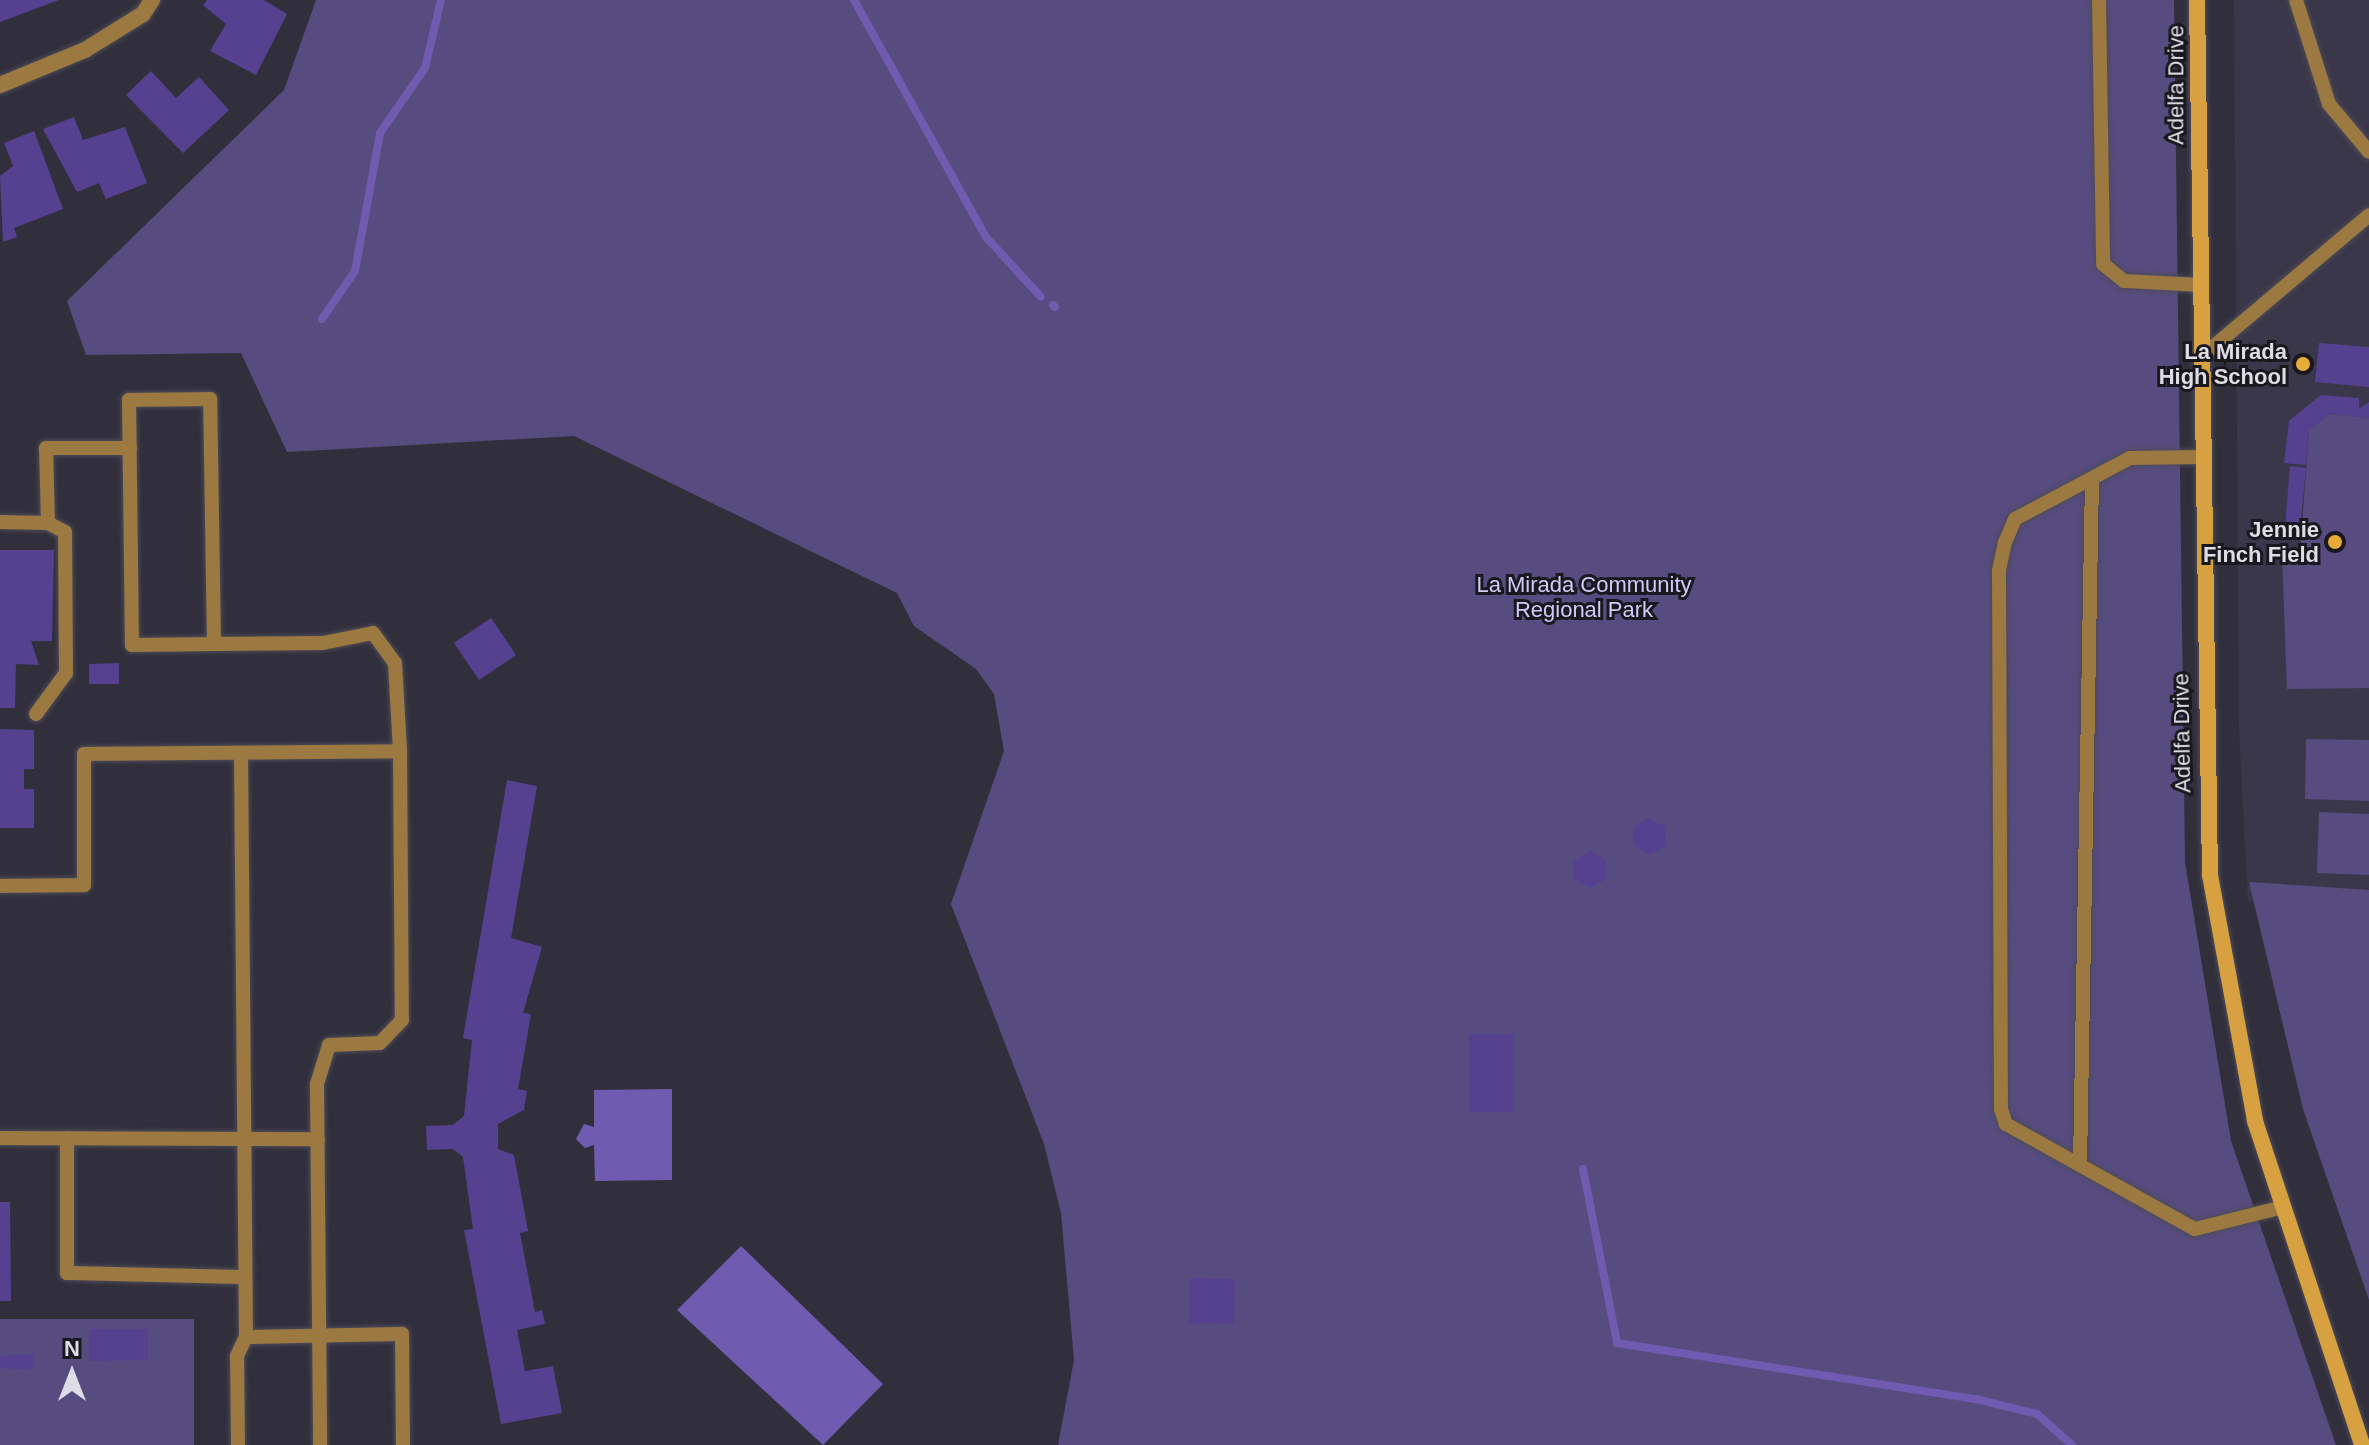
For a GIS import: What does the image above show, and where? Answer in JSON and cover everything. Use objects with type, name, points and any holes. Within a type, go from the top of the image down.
[{"type":"street","points":[[0,85],[85,50],[143,14],[152,0]]},
{"type":"street","name":"Adelfa Drive","points":[[2197,0],[2201,457],[2210,875],[2255,1121],[2362,1445]]},
{"type":"lane","points":[[2099,0],[2103,264],[2124,281],[2200,285]]},
{"type":"lane","points":[[2296,0],[2329,104],[2369,152]]},
{"type":"lane","points":[[2200,358],[2369,215]]},
{"type":"lane","points":[[214,644],[210,399],[129,400],[132,645],[323,643],[373,633],[395,663],[400,751],[402,1020],[380,1043],[329,1045],[317,1084],[320,1445]]},
{"type":"lane","points":[[48,523],[46,448],[130,448]]},
{"type":"lane","points":[[2201,457],[2130,458],[2015,519],[1999,571],[2001,1109],[2006,1124],[2195,1229],[2283,1207]]},
{"type":"lane","points":[[2080,1165],[2092,479]]},
{"type":"lane","points":[[0,522],[48,523],[65,532],[66,673],[36,714]]},
{"type":"lane","points":[[0,886],[84,885],[84,754],[400,751]]},
{"type":"lane","points":[[238,1445],[237,1356],[246,1337],[241,753]]},
{"type":"lane","points":[[0,1138],[318,1139]]},
{"type":"lane","points":[[67,1138],[67,1273],[245,1277]]},
{"type":"lane","points":[[246,1337],[402,1334],[403,1445]]},
{"type":"shaded area","name":"La Mirada High School","points":[[2234,0],[2369,0],[2369,905],[2248,901],[2239,728]]},
{"type":"shaded area","points":[[672,1089],[672,1180],[595,1181],[594,1145],[585,1148],[576,1139],[584,1124],[594,1127],[594,1090]]},
{"type":"shaded area","points":[[741,1246],[883,1384],[823,1445],[677,1310]]},
{"type":"green space","name":"La Mirada Community Regional Park","points":[[316,0],[2174,0],[2185,862],[2231,1141],[2336,1445],[1058,1445],[1074,1360],[1061,1213],[1044,1144],[951,904],[1004,751],[994,694],[976,669],[914,626],[897,593],[574,436],[287,452],[241,353],[86,355],[67,301],[284,90]]},
{"type":"green space","name":"Jennie Finch Field","points":[[2329,414],[2369,418],[2369,688],[2287,689],[2282,555],[2300,554],[2309,430]]},
{"type":"green space","points":[[2306,739],[2369,740],[2369,801],[2305,799]]},
{"type":"green space","points":[[2319,812],[2369,814],[2369,875],[2317,873]]},
{"type":"green space","points":[[2249,882],[2369,890],[2369,1300],[2303,1109]]},
{"type":"green space","points":[[0,1319],[194,1319],[194,1445],[0,1445]]},
{"type":"building","points":[[0,0],[59,0],[0,22]]},
{"type":"building","points":[[207,0],[264,0],[287,14],[256,75],[210,51],[226,24],[203,5]]},
{"type":"building","points":[[151,71],[176,98],[199,77],[229,110],[183,153],[126,95]]},
{"type":"building","points":[[74,117],[83,140],[125,127],[147,183],[106,199],[99,183],[77,192],[43,129]]},
{"type":"building","points":[[34,131],[63,209],[14,228],[17,237],[3,242],[0,176],[13,166],[4,143]]},
{"type":"building","points":[[2319,343],[2369,347],[2369,387],[2315,382]]},
{"type":"building","points":[[2321,395],[2359,398],[2359,409],[2369,402],[2369,418],[2329,414],[2309,430],[2306,465],[2284,463],[2289,421]]},
{"type":"building","points":[[2290,466],[2306,468],[2300,529],[2285,527]]},
{"type":"building","points":[[0,550],[54,550],[52,641],[31,641],[39,665],[16,664],[15,708],[0,708]]},
{"type":"building","points":[[491,618],[516,655],[479,680],[454,643]]},
{"type":"building","points":[[119,663],[119,684],[89,684],[89,664]]},
{"type":"building","points":[[0,729],[34,730],[34,769],[24,769],[24,789],[34,789],[34,828],[0,828]]},
{"type":"building","points":[[507,780],[537,786],[511,938],[542,947],[523,1013],[531,1014],[518,1089],[527,1091],[524,1110],[498,1124],[498,1149],[514,1155],[528,1231],[520,1233],[535,1312],[542,1310],[545,1324],[517,1330],[525,1371],[553,1366],[562,1413],[501,1424],[464,1230],[473,1229],[463,1157],[453,1149],[427,1150],[426,1126],[453,1125],[464,1116],[472,1040],[463,1038]]},
{"type":"building","points":[[1649,818],[1665,827],[1665,846],[1649,855],[1633,845],[1633,827]]},
{"type":"building","points":[[1590,851],[1606,860],[1606,879],[1590,888],[1573,878],[1574,861]]},
{"type":"building","points":[[1469,1034],[1514,1034],[1513,1112],[1469,1112]]},
{"type":"building","points":[[0,1202],[10,1202],[11,1301],[0,1301]]},
{"type":"building","points":[[1190,1278],[1235,1279],[1234,1324],[1189,1323]]},
{"type":"building","points":[[89,1329],[148,1329],[148,1360],[89,1361]]},
{"type":"building","points":[[33,1354],[34,1370],[0,1368],[0,1356]]},
{"type":"waterway","points":[[322,319],[355,271],[380,133],[425,68],[441,0]]},
{"type":"waterway","points":[[854,0],[986,237],[1041,297]]},
{"type":"waterway","points":[[1583,1169],[1617,1343],[1976,1399],[2037,1414],[2072,1445]]},
{"type":"place","name":"La Mirada High School","points":[[2303,364]]},
{"type":"place","name":"Jennie Finch Field","points":[[2335,542]]}]
